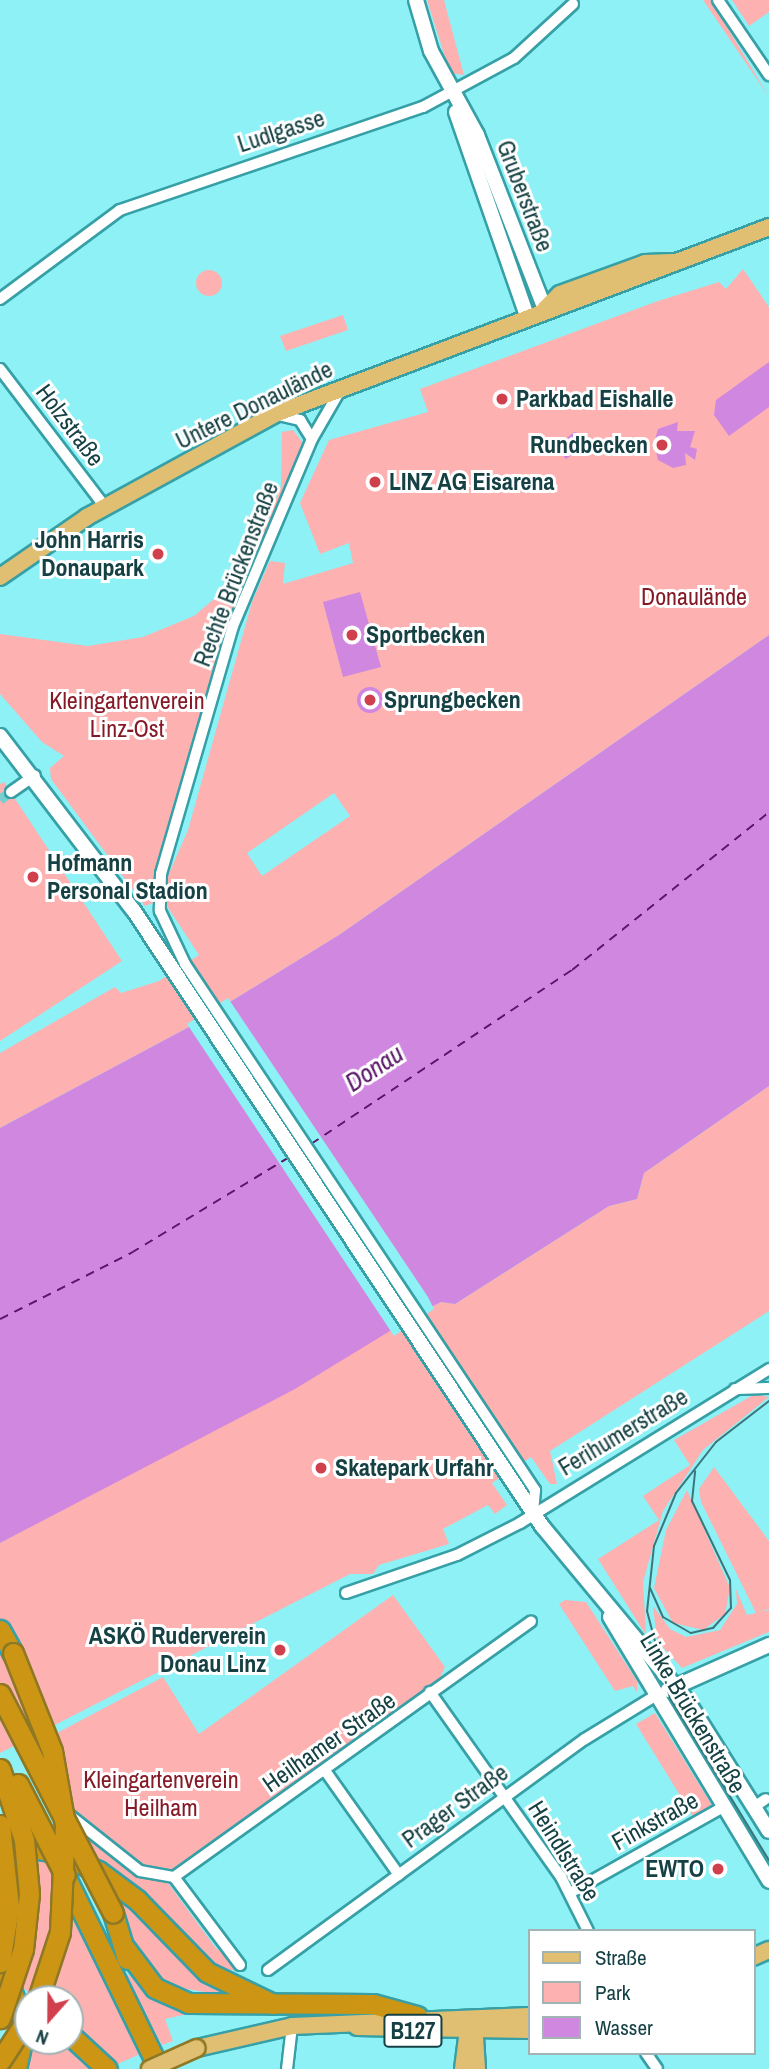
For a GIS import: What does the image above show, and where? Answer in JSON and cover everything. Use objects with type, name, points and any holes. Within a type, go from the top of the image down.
[{"type":"highway","points":[[0,1630],[45,1730],[65,1825],[60,1932],[43,1985]]},
{"type":"highway","points":[[0,1694],[113,1913],[160,2069]]},
{"type":"highway","points":[[0,1756],[160,2069]]},
{"type":"highway","points":[[0,1769],[24,1840],[29,1894],[21,1959],[0,2018]]},
{"type":"highway","points":[[0,1825],[9,1906],[2,1970],[25,2028],[16,2069]]},
{"type":"highway","points":[[0,1842],[54,1852],[98,1871],[145,1907],[207,1972],[273,2004]]},
{"type":"highway","points":[[124,1947],[149,1983],[179,2001],[373,2004],[417,2016]]},
{"type":"highway","points":[[2,1970],[16,1985]]},
{"type":"highway","points":[[0,2061],[14,2040]]},
{"type":"highway","points":[[84,2048],[107,2069]]},
{"type":"main road","name":"Gruberstraße","points":[[416,0],[527,316]]},
{"type":"main road","name":"Gruberstraße","points":[[452,98],[477,135],[545,309]]},
{"type":"main road","name":"Untere Donaulände","points":[[0,577],[105,507],[275,414],[343,385],[545,309],[566,308],[769,227]]},
{"type":"main road","name":"Linke Brückenstraße","points":[[0,736],[35,775],[180,967],[512,1470],[533,1513],[603,1603],[675,1686],[760,1803],[769,1831]]},
{"type":"main road","name":"Linke Brückenstraße","points":[[603,1603],[656,1696],[769,1881]]},
{"type":"main road","name":"Prager Straße","points":[[656,1696],[769,1646]]},
{"type":"main road","name":"B127","points":[[345,2024],[417,2016],[472,2027],[528,2016]]},
{"type":"main road","name":"B127","points":[[150,2069],[197,2048],[292,2026],[345,2024],[528,2030]]},
{"type":"main road","points":[[463,2069],[472,2027]]},
{"type":"main road","points":[[472,2027],[477,2069]]},
{"type":"street","points":[[718,0],[769,75]]},
{"type":"street","name":"Ludlgasse","points":[[0,299],[80,234],[131,204],[452,98],[534,44],[573,4]]},
{"type":"street","name":"Holzstraße","points":[[0,369],[105,507]]},
{"type":"street","name":"Rechte Brückenstraße","points":[[180,967],[160,911],[161,874],[223,656],[312,439],[343,385]]},
{"type":"street","points":[[275,414],[300,421],[312,439]]},
{"type":"street","points":[[11,792],[35,775]]},
{"type":"street","name":"Ferihumerstraße","points":[[346,1592],[457,1555],[518,1524],[769,1369]]},
{"type":"street","name":"Ferihumerstraße","points":[[735,1389],[769,1388]]},
{"type":"street","name":"Heilhamer Straße","points":[[174,1877],[326,1772],[430,1692],[531,1621]]},
{"type":"street","name":"Heindlstraße","points":[[430,1692],[506,1797],[570,1893],[587,1929]]},
{"type":"street","name":"Prager Straße","points":[[268,1970],[506,1797],[656,1696]]},
{"type":"street","points":[[326,1772],[399,1875]]},
{"type":"street","points":[[46,1794],[131,1866],[174,1877],[240,1965]]},
{"type":"street","name":"Finkstraße","points":[[570,1893],[723,1807]]},
{"type":"street","points":[[287,2069],[292,2026]]},
{"type":"green space","points":[[427,0],[444,0],[464,75],[450,73]]},
{"type":"green space","points":[[703,0],[711,0],[769,97]]},
{"type":"green space","points":[[732,0],[769,0],[769,12],[749,26]]},
{"type":"green space","name":"Donaulände","points":[[743,269],[769,307],[769,635],[339,935],[189,1027],[0,1128],[0,1053],[115,987],[121,993],[159,981],[199,955],[165,903],[164,885],[188,830],[252,602],[270,561],[285,563],[283,584],[353,563],[349,543],[320,554],[300,503],[329,440],[428,412],[420,389],[658,301],[719,282],[726,289]],"holes":[[[334,793],[350,816],[262,876],[247,853]]]},
{"type":"green space","points":[[209,270],[218,274],[222,283],[218,292],[209,296],[200,292],[196,283],[200,274]]},
{"type":"green space","points":[[343,315],[348,330],[286,351],[280,336]]},
{"type":"green space","name":"Kleingartenverein Linz-Ost","points":[[293,430],[303,443],[229,625],[155,873],[153,903],[145,906],[51,779],[50,768],[64,756],[42,742],[0,694],[0,634],[88,646],[143,637],[194,616],[227,588],[257,547],[281,486],[282,432]]},
{"type":"green space","name":"Hofmann Personal Stadion","points":[[4,782],[122,961],[0,1041],[0,784]]},
{"type":"green space","points":[[769,1086],[769,1311],[550,1451],[557,1484],[550,1484],[531,1457],[492,1483],[507,1505],[495,1514],[488,1505],[443,1529],[449,1544],[379,1565],[373,1574],[350,1574],[0,1753],[0,1543],[421,1312],[441,1302],[455,1304],[609,1206],[637,1199],[644,1173]]},
{"type":"green space","points":[[755,1394],[769,1397],[703,1450],[663,1511],[643,1582],[646,1635],[598,1559],[659,1520],[643,1496],[690,1465],[674,1440]]},
{"type":"green space","points":[[714,1467],[769,1541],[769,1609],[759,1612],[769,1610],[769,1632],[682,1668],[657,1641],[653,1606],[670,1629],[686,1637],[720,1630],[737,1604],[736,1589],[747,1615],[756,1613],[701,1502],[699,1489]]},
{"type":"green space","points":[[687,1490],[730,1588],[725,1614],[703,1630],[673,1623],[654,1588],[666,1530]]},
{"type":"green space","name":"Kleingartenverein Heilham","points":[[393,1595],[445,1667],[439,1680],[250,1817],[170,1871],[147,1870],[69,1821],[133,1871],[168,1883],[215,1947],[243,1971],[222,1969],[220,1975],[66,1847],[21,1752],[163,1677],[199,1734]]},
{"type":"green space","points":[[565,1600],[586,1602],[637,1681],[637,1692],[633,1686],[615,1691],[559,1604]]},
{"type":"green space","points":[[655,1713],[713,1807],[694,1818],[636,1724]]},
{"type":"green space","points":[[37,1855],[42,1856],[149,2050],[111,2067],[84,2044],[84,1985],[23,1985],[38,1923]]},
{"type":"green space","points":[[75,1865],[86,1870],[245,1999],[164,1985],[121,1951]]},
{"type":"green space","points":[[122,1971],[151,1990],[210,2009],[165,2019],[173,2041],[162,2045]]},
{"type":"green space","points":[[26,2055],[74,2055],[92,2069],[22,2069]]},
{"type":"water","points":[[769,362],[769,407],[729,436],[714,415],[716,400]]},
{"type":"water","name":"Rundbecken","points":[[678,422],[677,431],[695,431],[690,447],[697,449],[695,460],[685,453],[686,465],[673,468],[658,460],[654,443],[658,429]]},
{"type":"water","points":[[574,432],[585,435],[587,445],[566,459],[556,447]]},
{"type":"water","name":"Sportbecken","points":[[360,592],[381,667],[343,677],[323,602]]},
{"type":"water","name":"Donau","points":[[769,635],[769,1086],[644,1173],[637,1199],[609,1206],[455,1304],[441,1302],[421,1312],[295,1389],[0,1543],[0,1128],[189,1027],[339,935]]},
{"type":"water","name":"Sprungbecken","points":[[370,687],[379,691],[383,700],[379,709],[370,713],[361,709],[357,700],[361,691]]},
{"type":"pier","points":[[228,998],[434,1309],[394,1336],[187,1024]]},
{"type":"ferry route","points":[[311,1144],[572,970],[769,812]]},
{"type":"ferry route","points":[[0,1319],[131,1253],[288,1158]]},
{"type":"tunnel","points":[[0,800],[11,792]]},
{"type":"tram line","points":[[769,1401],[716,1442],[676,1493],[654,1546],[647,1611],[670,1698],[769,1860]]},
{"type":"tram line","points":[[650,1588],[663,1617],[691,1633],[713,1628],[731,1608],[730,1580],[692,1501],[695,1471]]},
{"type":"place","name":"Parkbad Eishalle","points":[[502,399]]},
{"type":"place","name":"Rundbecken","points":[[662,445]]},
{"type":"place","name":"LINZ AG Eisarena","points":[[375,482]]},
{"type":"place","name":"John Harris Donaupark","points":[[158,554]]},
{"type":"place","name":"Sportbecken","points":[[352,635]]},
{"type":"place","name":"Sprungbecken","points":[[370,700]]},
{"type":"place","name":"Hofmann Personal Stadion","points":[[33,877]]},
{"type":"place","name":"Skatepark Urfahr","points":[[321,1468]]},
{"type":"place","name":"ASKÖ Ruderverein Donau Linz","points":[[280,1650]]},
{"type":"place","name":"EWTO","points":[[718,1869]]}]
